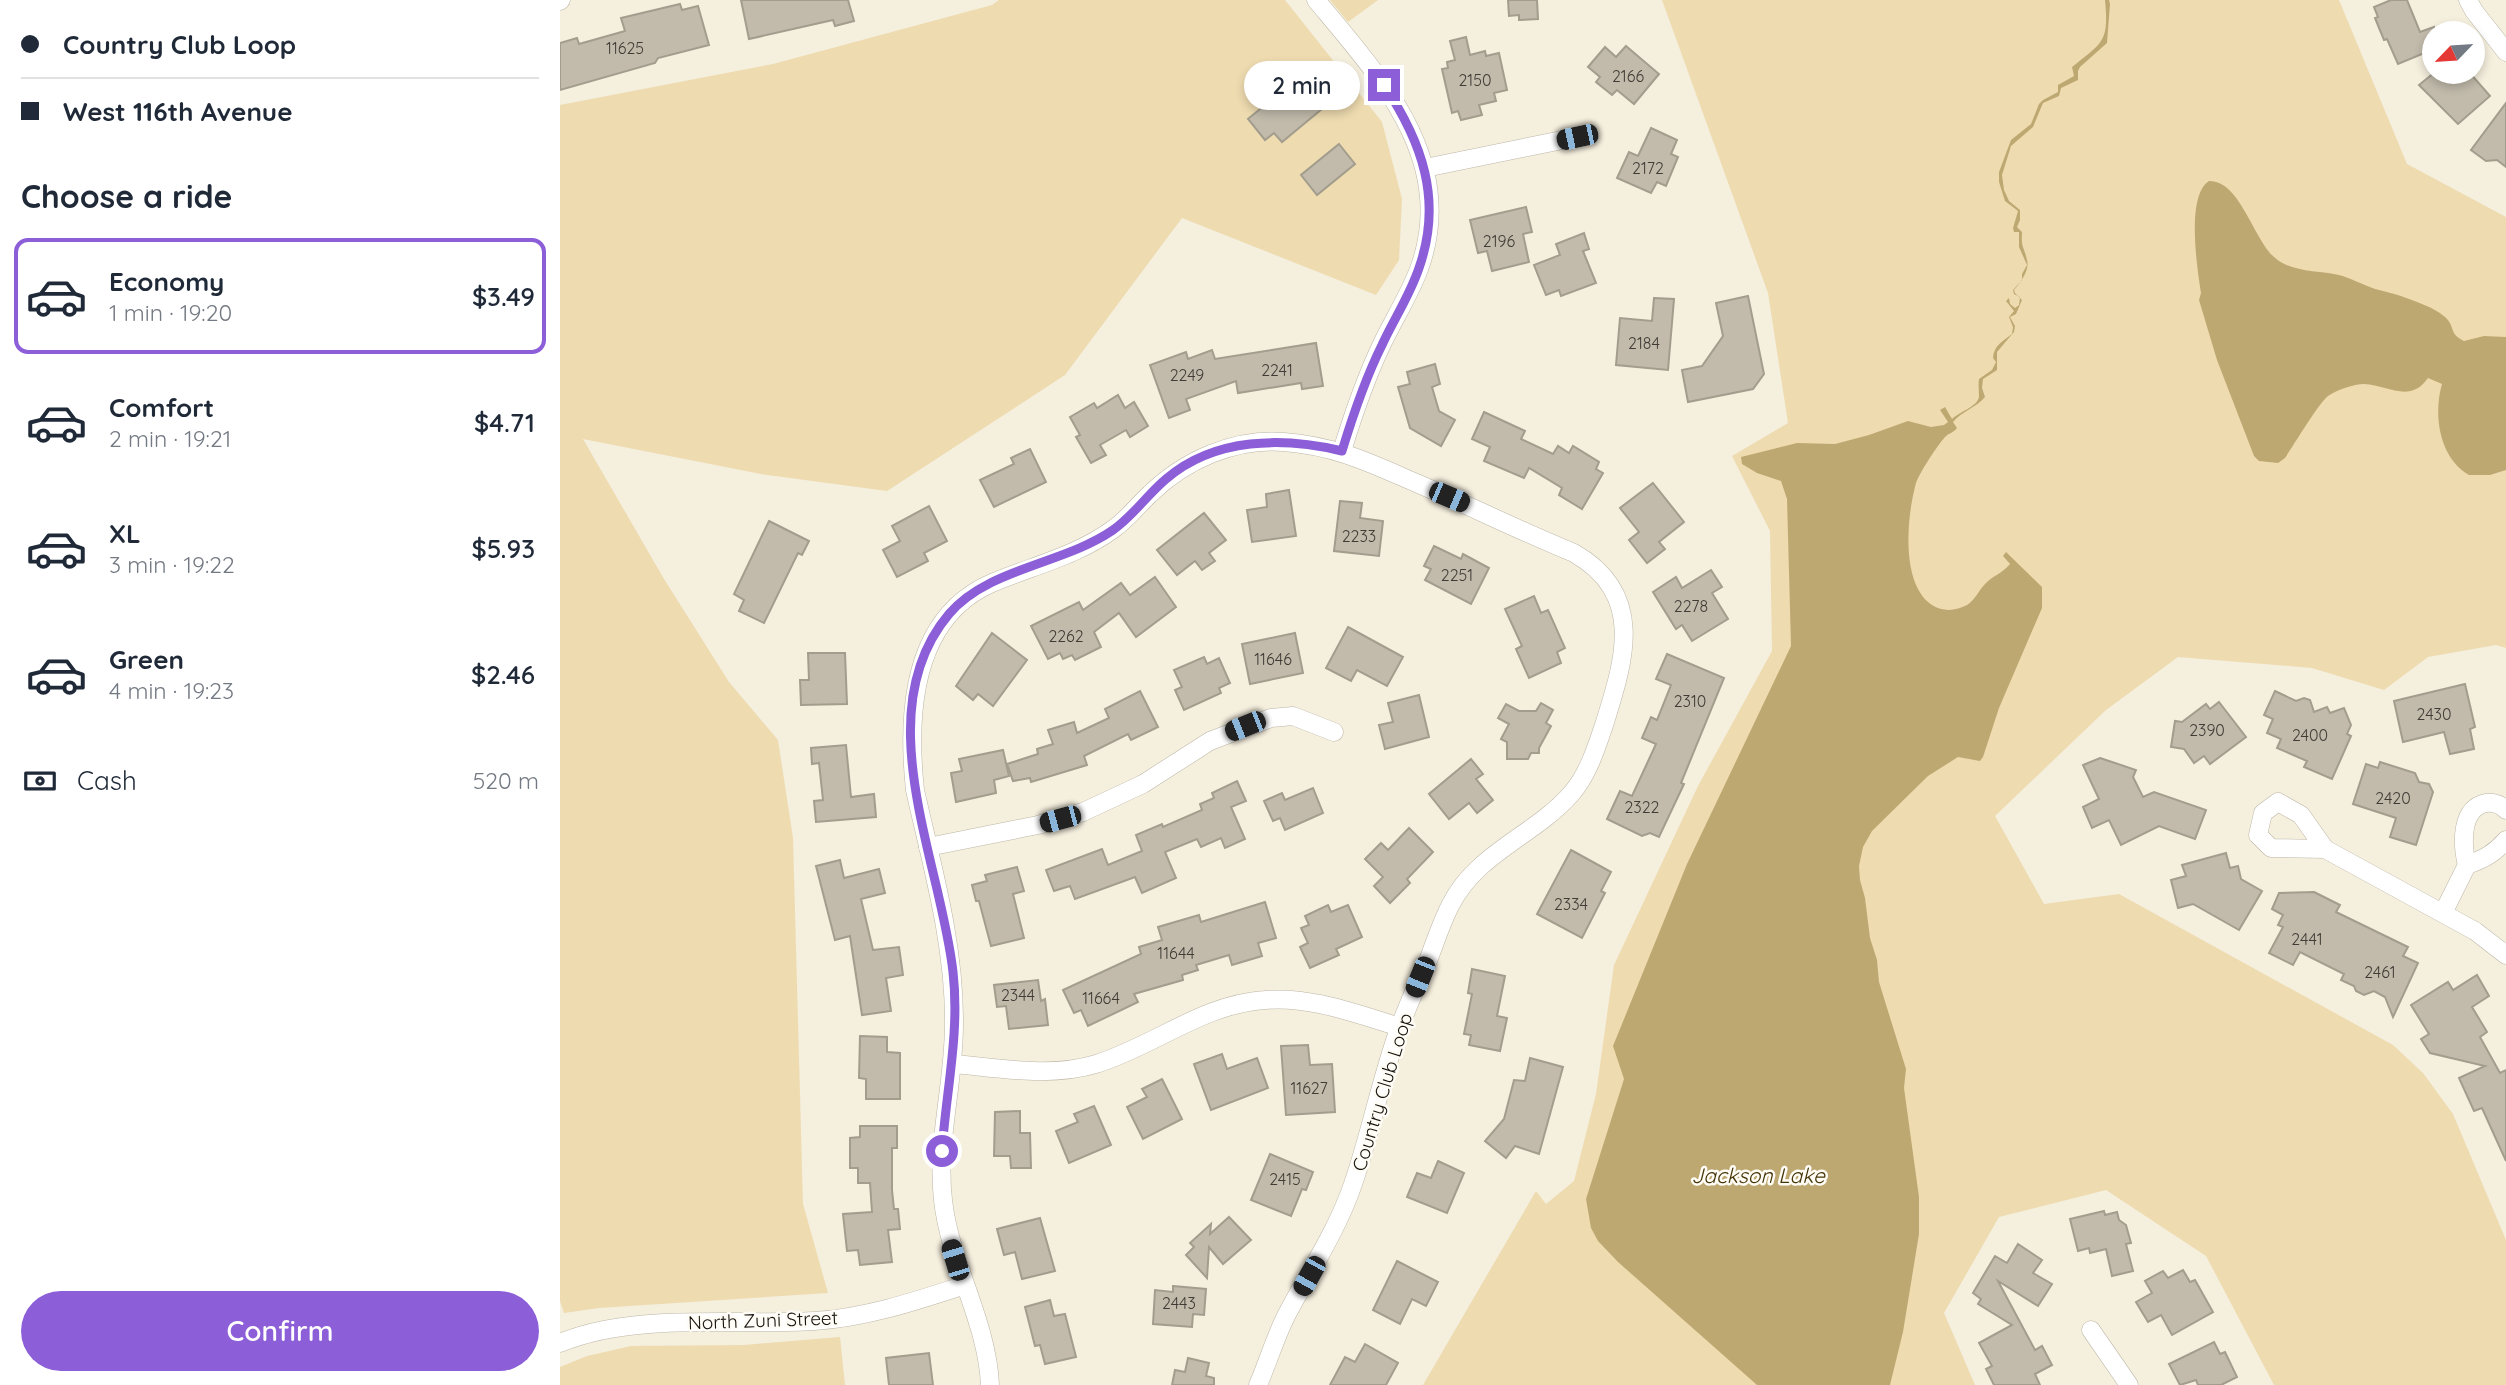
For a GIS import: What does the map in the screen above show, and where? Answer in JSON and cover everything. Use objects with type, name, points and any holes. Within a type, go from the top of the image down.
[{"type":"street","points":[[1316,0],[1400,108],[1425,168],[1430,198],[1429,222],[1420,267],[1367,376],[1342,451]]},
{"type":"street","points":[[2468,0],[2506,52]]},
{"type":"street","points":[[1425,168],[1577,137]]},
{"type":"street","name":"Country Club Loop","points":[[990,1385],[985,1345],[950,1242],[943,1199],[943,1135],[953,1064],[953,974],[912,764],[914,694],[921,665],[929,645],[948,614],[988,584],[1062,556],[1100,538],[1128,518],[1178,470],[1206,455],[1266,442],[1319,446],[1342,451],[1584,559],[1613,592],[1625,638],[1618,679],[1601,734],[1590,763],[1573,792],[1556,809],[1474,872],[1457,894],[1400,1027],[1353,1185],[1332,1236],[1286,1317],[1258,1385]]},
{"type":"street","points":[[928,847],[1038,825],[1083,812],[1143,784],[1210,741],[1271,718],[1293,716],[1334,732]]},
{"type":"street","points":[[2467,865],[2464,834],[2467,820],[2476,807],[2488,802],[2501,805],[2506,810]]},
{"type":"street","points":[[2443,913],[2467,865],[2497,851],[2506,840]]},
{"type":"street","points":[[2325,849],[2476,931],[2506,956]]},
{"type":"street","points":[[953,1064],[1037,1071],[1075,1068],[1116,1057],[1214,1011],[1243,1002],[1266,999],[1301,1001],[1325,1006],[1400,1027]]},
{"type":"street","name":"North Zuni Street","points":[[560,1343],[579,1335],[609,1329],[688,1322],[830,1320],[903,1304],[965,1285]]},
{"type":"street","points":[[2091,1330],[2129,1385]]},
{"type":"shaded area","points":[[999,0],[1285,0],[1382,122],[1402,199],[1399,260],[1376,295],[1182,218],[1065,375],[887,491],[761,474],[583,439],[664,579],[729,682],[778,740],[793,838],[803,1204],[828,1293],[599,1308],[564,1313],[560,1301],[560,105],[773,64],[992,5]]},
{"type":"shaded area","points":[[1330,0],[1378,0],[1348,22]]},
{"type":"shaded area","points":[[1662,0],[2339,0],[2407,164],[2506,217],[2506,648],[2496,645],[2428,657],[2384,690],[2312,668],[2178,657],[2106,710],[1995,816],[2044,904],[2119,894],[2393,1045],[2423,1073],[2453,1114],[2506,1240],[2506,1385],[2274,1385],[2206,1256],[2106,1190],[1999,1217],[1944,1313],[1975,1385],[1423,1385],[1536,1191],[1546,1204],[1574,1181],[1596,1094],[1614,965],[1698,786],[1772,651],[1770,531],[1732,456],[1788,423],[1768,293]]},
{"type":"shaded area","points":[[840,1337],[845,1385],[560,1385],[560,1367],[587,1356],[631,1346],[744,1345]]},
{"type":"water","points":[[2105,0],[2109,0],[2107,43],[2080,67],[2078,80],[2061,88],[2059,96],[2043,103],[2033,127],[2011,146],[2002,175],[2009,201],[2020,210],[2017,227],[2022,232],[2022,245],[2028,264],[2022,279],[2027,265],[2019,247],[2019,232],[2014,232],[2013,228],[2018,211],[2005,201],[1999,172],[2011,140],[2031,124],[2039,104],[2058,92],[2058,85],[2074,76],[2072,67],[2102,40],[2106,25]]},
{"type":"water","points":[[2209,181],[2220,183],[2237,199],[2266,247],[2280,261],[2296,268],[2344,276],[2424,305],[2445,317],[2454,333],[2464,341],[2484,336],[2506,337],[2506,470],[2490,475],[2469,475],[2451,458],[2445,447],[2439,421],[2442,384],[2428,378],[2421,386],[2406,392],[2364,384],[2336,392],[2318,407],[2285,458],[2278,463],[2259,461],[2254,456],[2217,360],[2199,300],[2201,293],[2195,216],[2197,201]]},
{"type":"water","name":"Jackson Lake","points":[[2009,298],[2010,304],[2015,308],[2019,305],[2020,298],[2022,300],[2016,314],[2010,317],[2015,326],[2014,332],[1997,352],[1997,370],[1983,379],[1985,397],[1953,422],[1957,428],[1942,441],[1918,478],[1910,513],[1909,548],[1915,582],[1922,595],[1936,607],[1954,609],[1970,603],[1988,581],[2010,564],[2003,556],[2006,552],[2042,587],[2042,608],[1999,708],[1983,757],[1980,761],[1958,757],[1928,776],[1872,831],[1863,847],[1859,866],[1879,982],[1906,1069],[1904,1088],[1919,1197],[1919,1234],[1903,1332],[1890,1385],[1757,1385],[1618,1262],[1598,1241],[1591,1228],[1586,1199],[1624,1079],[1613,1046],[1687,864],[1791,646],[1787,499],[1781,481],[1757,473],[1742,464],[1741,457],[1797,443],[1835,444],[1908,421],[1931,427],[1944,425],[1948,422],[1940,410],[1945,407],[1952,419],[1978,401],[1979,379],[1992,370],[1996,362],[1993,358],[1995,350],[2012,334],[2013,327],[2009,317],[2014,311],[2006,301]]},
{"type":"building","points":[[741,0],[848,0],[854,21],[835,26],[833,20],[749,39]]},
{"type":"building","points":[[1508,0],[1537,0],[1538,19],[1519,20],[1519,15],[1509,16]]},
{"type":"building","points":[[2391,0],[2407,0],[2420,32],[2422,31],[2422,54],[2398,64],[2387,39],[2384,40],[2375,18],[2378,17],[2374,7]]},
{"type":"building","points":[[680,4],[682,10],[698,6],[709,45],[658,58],[655,63],[560,90],[560,43],[577,38],[579,44],[625,31],[621,18]]},
{"type":"building","points":[[1466,37],[1470,55],[1485,51],[1486,56],[1499,53],[1507,90],[1494,93],[1496,101],[1479,105],[1482,115],[1461,120],[1458,111],[1452,113],[1442,69],[1448,68],[1447,62],[1455,60],[1450,41]]},
{"type":"building","points":[[1626,46],[1659,74],[1634,104],[1617,90],[1612,95],[1596,82],[1600,77],[1588,67],[1605,47],[1616,57]]},
{"type":"building","points":[[1298,78],[1323,108],[1282,142],[1274,133],[1265,140],[1248,119]]},
{"type":"building","points":[[2422,83],[2480,84],[2490,96],[2458,124],[2419,85]]},
{"type":"building","points":[[2506,103],[2506,167],[2497,160],[2486,161],[2471,150]]},
{"type":"building","points":[[1651,128],[1677,140],[1671,154],[1678,157],[1666,186],[1657,182],[1651,193],[1617,178],[1629,152],[1638,156]]},
{"type":"building","points":[[1339,144],[1355,164],[1317,195],[1301,175]]},
{"type":"building","points":[[1526,207],[1532,232],[1523,234],[1529,262],[1492,271],[1487,251],[1478,253],[1470,220]]},
{"type":"building","points":[[1584,233],[1589,249],[1583,251],[1596,283],[1561,296],[1559,290],[1546,295],[1534,265],[1560,255],[1556,244]]},
{"type":"building","points":[[1748,296],[1764,374],[1753,389],[1688,402],[1682,370],[1702,366],[1723,336],[1716,303]]},
{"type":"building","points":[[1654,298],[1674,299],[1668,370],[1616,365],[1620,318],[1652,321]]},
{"type":"building","points":[[1316,343],[1323,386],[1302,389],[1301,383],[1238,393],[1236,381],[1186,399],[1190,410],[1169,418],[1150,365],[1186,352],[1188,359],[1212,350],[1215,359]]},
{"type":"building","points":[[1435,364],[1440,384],[1432,387],[1439,411],[1455,420],[1441,446],[1410,428],[1398,387],[1410,384],[1407,372]]},
{"type":"building","points":[[1118,395],[1125,408],[1134,402],[1148,426],[1130,437],[1126,430],[1100,445],[1106,455],[1091,463],[1076,437],[1080,435],[1070,417],[1094,403],[1097,408]]},
{"type":"building","points":[[1484,412],[1525,431],[1521,439],[1553,454],[1558,446],[1569,453],[1573,446],[1599,462],[1596,469],[1603,473],[1582,509],[1559,495],[1562,488],[1529,468],[1524,478],[1484,461],[1490,447],[1472,439]]},
{"type":"building","points":[[1030,449],[1046,482],[994,507],[980,480],[1014,464],[1011,458]]},
{"type":"building","points":[[1653,483],[1684,522],[1659,542],[1665,549],[1647,563],[1629,540],[1639,532],[1620,508]]},
{"type":"building","points":[[1289,490],[1296,536],[1252,542],[1247,510],[1267,507],[1266,494]]},
{"type":"building","points":[[1340,501],[1362,503],[1360,518],[1383,521],[1379,556],[1334,551]]},
{"type":"building","points":[[929,506],[947,541],[924,553],[928,561],[897,577],[883,550],[900,541],[892,526]]},
{"type":"building","points":[[1204,513],[1226,540],[1209,553],[1215,561],[1202,570],[1195,561],[1177,575],[1157,550]]},
{"type":"building","points":[[769,521],[809,541],[802,555],[798,553],[764,623],[739,611],[744,600],[734,594]]},
{"type":"building","points":[[1434,546],[1461,559],[1463,554],[1489,568],[1471,604],[1425,580],[1431,569],[1424,566]]},
{"type":"building","points":[[1711,570],[1722,587],[1712,593],[1728,619],[1692,641],[1682,625],[1676,629],[1653,592],[1676,577],[1682,588]]},
{"type":"building","points":[[1155,577],[1176,607],[1136,637],[1119,613],[1094,632],[1101,647],[1075,660],[1072,655],[1063,659],[1060,653],[1048,659],[1031,626],[1079,602],[1083,610],[1121,583],[1130,595]]},
{"type":"building","points":[[1534,596],[1541,613],[1548,610],[1565,648],[1557,652],[1561,663],[1529,678],[1516,649],[1522,646],[1505,609]]},
{"type":"building","points":[[1348,627],[1403,657],[1387,686],[1357,670],[1351,681],[1326,668]]},
{"type":"building","points":[[992,633],[1027,660],[993,706],[978,694],[973,700],[956,686]]},
{"type":"building","points":[[1295,633],[1303,673],[1250,684],[1242,644]]},
{"type":"building","points":[[808,653],[845,653],[847,704],[801,705],[800,680],[809,680]]},
{"type":"building","points":[[1667,654],[1724,678],[1681,783],[1684,784],[1659,837],[1650,833],[1642,836],[1607,819],[1620,791],[1632,796],[1656,744],[1642,738],[1651,717],[1657,720],[1671,685],[1656,679]]},
{"type":"building","points":[[1204,657],[1207,664],[1219,658],[1230,683],[1219,688],[1221,693],[1184,710],[1175,690],[1182,687],[1174,670]]},
{"type":"building","points":[[2465,684],[2475,727],[2470,729],[2474,749],[2450,754],[2444,732],[2403,742],[2394,701]]},
{"type":"building","points":[[1140,691],[1158,727],[1131,740],[1128,734],[1084,756],[1087,765],[1031,782],[1030,778],[1013,781],[1007,764],[1038,754],[1037,749],[1053,744],[1048,730],[1074,722],[1077,733],[1109,718],[1105,709]]},
{"type":"building","points":[[2275,691],[2296,701],[2304,698],[2310,700],[2314,712],[2327,707],[2330,713],[2344,708],[2351,725],[2347,734],[2351,736],[2332,779],[2304,767],[2307,761],[2277,748],[2281,739],[2267,733],[2273,719],[2264,715]]},
{"type":"building","points":[[1419,695],[1429,737],[1385,749],[1379,725],[1393,722],[1388,703]]},
{"type":"building","points":[[2219,702],[2246,737],[2210,764],[2204,756],[2194,763],[2184,749],[2171,747],[2175,721],[2182,722],[2206,704],[2210,709]]},
{"type":"building","points":[[1541,703],[1553,710],[1546,723],[1551,726],[1539,753],[1531,753],[1528,759],[1507,759],[1507,742],[1501,739],[1509,724],[1498,718],[1506,704],[1519,711],[1536,711]]},
{"type":"building","points":[[846,745],[851,797],[874,794],[876,817],[816,822],[814,801],[823,800],[819,763],[812,764],[811,748]]},
{"type":"building","points":[[1003,750],[1009,776],[994,780],[996,793],[956,802],[951,773],[962,771],[959,759]]},
{"type":"building","points":[[2100,758],[2136,770],[2133,777],[2143,797],[2154,792],[2206,810],[2195,839],[2159,826],[2121,845],[2109,820],[2092,828],[2083,807],[2099,799],[2083,765]]},
{"type":"building","points":[[1471,759],[1483,774],[1476,779],[1493,800],[1477,813],[1469,803],[1449,819],[1429,794]]},
{"type":"building","points":[[2380,762],[2415,773],[2419,782],[2429,784],[2433,792],[2416,845],[2390,837],[2396,818],[2353,804],[2366,764],[2378,768]]},
{"type":"building","points":[[1237,781],[1246,801],[1231,807],[1245,839],[1225,848],[1221,838],[1201,847],[1197,839],[1165,852],[1176,878],[1142,893],[1135,877],[1075,899],[1070,886],[1054,891],[1046,870],[1102,849],[1108,865],[1142,851],[1136,835],[1202,810],[1200,804],[1214,798],[1212,793]]},
{"type":"building","points":[[1313,788],[1323,813],[1285,830],[1280,818],[1273,821],[1264,801],[1282,793],[1285,800]]},
{"type":"building","points":[[1409,828],[1433,852],[1407,879],[1410,883],[1390,903],[1374,886],[1383,877],[1365,859],[1381,843],[1388,850]]},
{"type":"building","points":[[1571,850],[1611,872],[1601,891],[1605,893],[1582,938],[1537,914]]},
{"type":"building","points":[[2226,853],[2230,868],[2238,866],[2241,879],[2262,891],[2239,930],[2193,904],[2178,908],[2171,880],[2186,876],[2182,865]]},
{"type":"building","points":[[840,860],[844,878],[879,869],[885,893],[861,899],[873,950],[899,947],[903,975],[886,978],[891,1011],[862,1015],[850,936],[835,940],[816,866]]},
{"type":"building","points":[[1017,867],[1024,891],[1013,894],[1024,938],[991,946],[972,885],[987,881],[985,875]]},
{"type":"building","points":[[2314,892],[2340,905],[2336,912],[2408,947],[2403,956],[2418,963],[2393,1017],[2385,997],[2374,991],[2364,995],[2356,991],[2354,986],[2341,980],[2344,974],[2300,952],[2293,965],[2269,953],[2283,927],[2278,925],[2283,915],[2272,909],[2279,893]]},
{"type":"building","points":[[1265,902],[1276,938],[1258,943],[1262,956],[1232,965],[1229,955],[1196,965],[1198,970],[1182,975],[1183,980],[1134,994],[1138,1002],[1088,1026],[1081,1010],[1074,1013],[1063,990],[1141,954],[1139,947],[1162,940],[1158,927],[1199,915],[1201,922]]},
{"type":"building","points":[[1328,905],[1331,912],[1348,905],[1362,937],[1336,949],[1339,955],[1310,968],[1300,947],[1308,943],[1301,928],[1309,925],[1305,916]]},
{"type":"building","points":[[1472,969],[1505,976],[1497,1016],[1507,1018],[1500,1051],[1469,1045],[1471,1035],[1464,1034],[1472,994],[1468,993]]},
{"type":"building","points":[[2477,975],[2489,996],[2472,1007],[2487,1032],[2480,1037],[2500,1073],[2506,1070],[2506,1161],[2482,1108],[2474,1111],[2459,1078],[2485,1066],[2430,1053],[2421,1039],[2429,1034],[2411,1005],[2448,982],[2453,990]]},
{"type":"building","points":[[1038,980],[1041,1001],[1045,999],[1048,1025],[1009,1029],[1006,1006],[997,1007],[994,985]]},
{"type":"building","points":[[860,1036],[887,1037],[887,1052],[900,1053],[900,1099],[866,1099],[866,1079],[859,1078]]},
{"type":"building","points":[[1308,1045],[1310,1065],[1332,1064],[1335,1112],[1286,1115],[1281,1046]]},
{"type":"building","points":[[1222,1054],[1227,1069],[1257,1058],[1268,1088],[1211,1110],[1194,1064]]},
{"type":"building","points":[[1530,1058],[1563,1067],[1539,1154],[1515,1146],[1506,1158],[1485,1141],[1504,1119],[1514,1080],[1525,1081]]},
{"type":"building","points":[[1162,1079],[1182,1119],[1143,1139],[1127,1107],[1147,1097],[1142,1089]]},
{"type":"building","points":[[1094,1106],[1111,1145],[1069,1163],[1056,1131],[1078,1122],[1074,1114]]},
{"type":"building","points":[[1020,1111],[1020,1133],[1030,1133],[1031,1168],[1011,1168],[1010,1156],[994,1156],[995,1112]]},
{"type":"building","points":[[860,1126],[897,1126],[897,1148],[892,1148],[892,1190],[900,1229],[888,1230],[892,1262],[860,1265],[858,1250],[847,1251],[843,1214],[872,1212],[870,1183],[858,1183],[858,1168],[850,1168],[850,1138],[860,1137]]},
{"type":"building","points":[[1270,1154],[1313,1172],[1306,1190],[1302,1189],[1291,1216],[1251,1200]]},
{"type":"building","points":[[1438,1161],[1464,1173],[1447,1213],[1407,1197],[1417,1173],[1431,1178]]},
{"type":"building","points":[[2104,1211],[2105,1215],[2117,1212],[2119,1220],[2126,1225],[2131,1243],[2126,1244],[2133,1271],[2112,1276],[2106,1249],[2090,1253],[2089,1248],[2078,1251],[2070,1219]]},
{"type":"building","points":[[1229,1217],[1251,1240],[1223,1264],[1209,1247],[1207,1278],[1186,1255],[1194,1247],[1190,1243],[1211,1224],[1210,1234]]},
{"type":"building","points":[[1040,1218],[1055,1271],[1022,1279],[1015,1252],[1004,1255],[997,1229]]},
{"type":"building","points":[[2018,1244],[2042,1260],[2033,1273],[2052,1284],[2038,1306],[1998,1281],[2035,1350],[2042,1346],[2052,1365],[2035,1374],[2040,1385],[1994,1385],[1986,1369],[1992,1366],[1979,1343],[2012,1325],[1978,1304],[1981,1299],[1973,1293],[1995,1256],[2007,1263]]},
{"type":"building","points":[[1397,1261],[1438,1282],[1426,1306],[1412,1299],[1400,1324],[1373,1310]]},
{"type":"building","points":[[2183,1270],[2190,1282],[2195,1280],[2213,1312],[2172,1335],[2161,1315],[2148,1322],[2136,1302],[2152,1293],[2145,1281],[2163,1271],[2168,1278]]},
{"type":"building","points":[[1173,1286],[1206,1289],[1204,1315],[1193,1314],[1192,1327],[1153,1324],[1155,1290],[1173,1292]]},
{"type":"building","points":[[1050,1300],[1054,1316],[1065,1314],[1076,1357],[1045,1364],[1040,1345],[1035,1346],[1025,1307]]},
{"type":"building","points":[[2214,1342],[2220,1354],[2225,1352],[2237,1377],[2221,1385],[2198,1385],[2196,1380],[2180,1385],[2169,1364]]},
{"type":"building","points":[[1365,1344],[1398,1363],[1386,1385],[1330,1385],[1345,1357],[1355,1362]]},
{"type":"building","points":[[929,1353],[933,1385],[889,1385],[886,1358]]},
{"type":"building","points":[[1188,1358],[1209,1363],[1206,1376],[1214,1378],[1214,1385],[1172,1385],[1175,1370],[1185,1372]]},
{"type":"route","points":[[942,1151],[953,1064],[953,974],[915,790],[911,733],[914,694],[929,645],[948,614],[976,591],[1100,538],[1128,518],[1166,479],[1191,462],[1206,455],[1251,443],[1282,441],[1342,451],[1367,376],[1420,267],[1429,222],[1430,198],[1419,149],[1400,108],[1384,85]]}]
